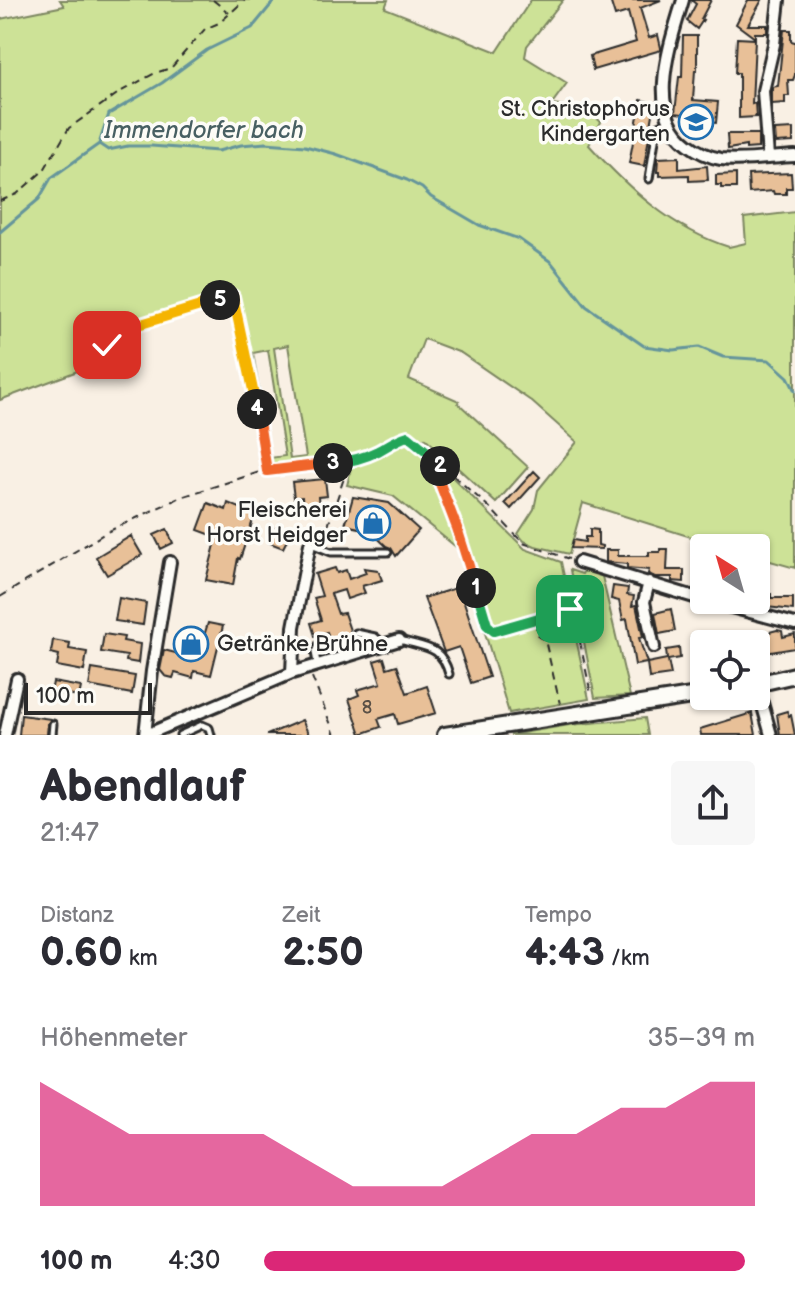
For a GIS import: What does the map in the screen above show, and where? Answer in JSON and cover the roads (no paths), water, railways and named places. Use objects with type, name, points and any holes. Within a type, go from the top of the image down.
[{"type":"main road","points":[[770,681],[795,675]]},
{"type":"main road","points":[[445,735],[690,696]]},
{"type":"main road","points":[[490,735],[563,718]]},
{"type":"street","points":[[768,157],[763,91],[774,44],[779,0]]},
{"type":"street","points":[[681,1],[664,80],[668,122],[680,138],[697,151],[720,159],[795,156]]},
{"type":"street","points":[[292,673],[294,627],[310,544]]},
{"type":"street","points":[[170,562],[145,735],[169,730],[313,665],[399,640]]},
{"type":"street","points":[[579,562],[690,595]]},
{"type":"street","points":[[649,582],[644,602],[654,647]]},
{"type":"street","points":[[758,614],[795,624]]},
{"type":"street","points":[[5,735],[17,679]]},
{"type":"street","points":[[764,710],[771,735]]},
{"type":"lane","points":[[649,179],[657,127],[668,122]]},
{"type":"lane","points":[[310,544],[331,552],[388,552]]},
{"type":"lane","points":[[356,633],[375,637],[384,644]]},
{"type":"lane","points":[[399,640],[439,652],[444,657],[449,674]]},
{"type":"lane","points":[[313,665],[320,643]]},
{"type":"lane","points":[[52,735],[53,724]]},
{"type":"lane","points":[[180,735],[202,725],[209,728],[211,735]]},
{"type":"waterway","points":[[99,144],[109,114],[162,83],[207,50],[252,28],[275,0]]},
{"type":"waterway","name":"Immendorfer bach","points":[[0,232],[39,199],[51,178],[99,144],[108,150],[151,146],[218,151],[266,143],[305,146],[407,180],[479,225],[519,239],[551,262],[586,306],[644,346],[673,350],[699,347],[723,357],[769,360],[788,377],[795,391]]},
{"type":"place","name":"St. Christophorus Kindergarten","points":[[696,122]]},
{"type":"place","name":"Fleischerei Horst Heidger","points":[[373,523]]},
{"type":"place","name":"Getränke Brühne","points":[[191,644]]}]
